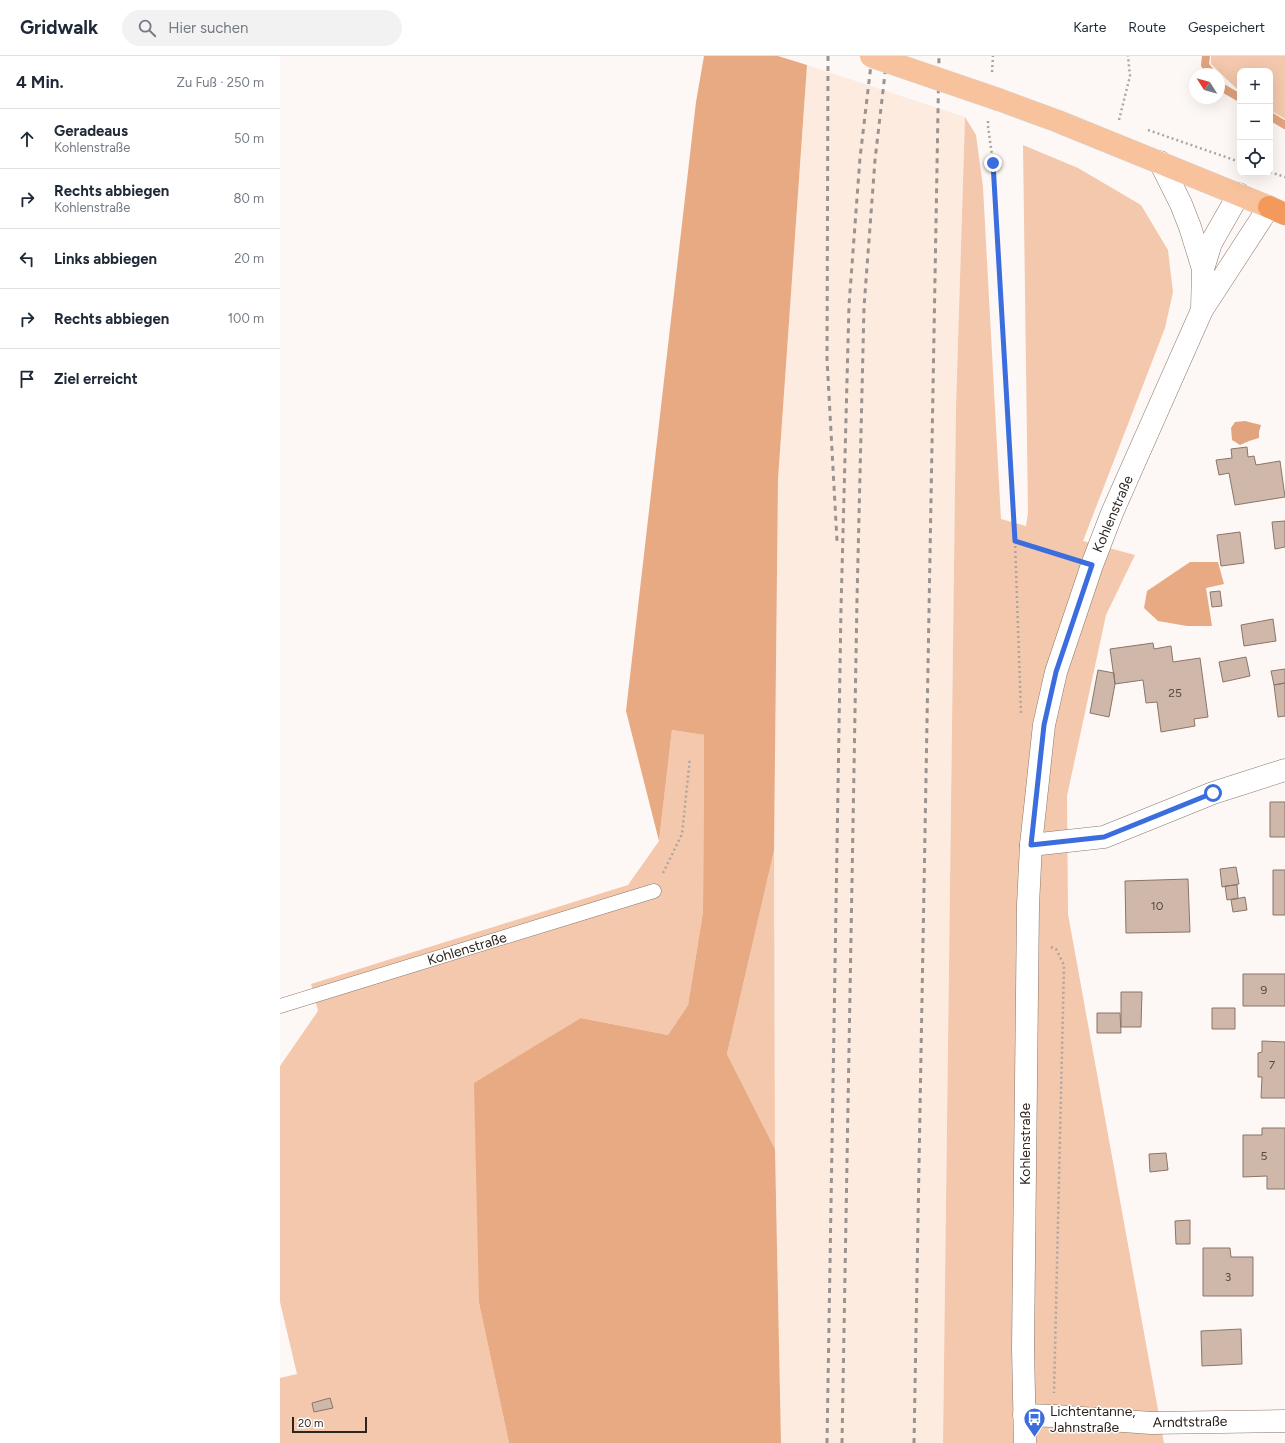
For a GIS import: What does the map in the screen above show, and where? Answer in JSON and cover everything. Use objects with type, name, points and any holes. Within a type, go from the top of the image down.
[{"type":"main road","points":[[871,56],[1058,121],[1277,210]]},
{"type":"street","points":[[1160,162],[1181,204],[1204,269]]},
{"type":"street","name":"Kohlenstraße","points":[[1202,310],[1204,269],[1211,243],[1239,194]]},
{"type":"street","name":"Kohlenstraße","points":[[1025,1443],[1024,1340],[1027,941],[1031,845],[1044,725],[1056,672],[1092,565],[1112,513],[1202,310],[1277,210]]},
{"type":"street","points":[[1031,845],[1104,837],[1213,793],[1285,770]]},
{"type":"street","name":"Arndtstraße","points":[[1024,1415],[1151,1423],[1285,1421]]},
{"type":"lane","name":"Kohlenstraße","points":[[280,1006],[654,891]]},
{"type":"path","points":[[991,80],[993,56]]},
{"type":"path","points":[[1119,120],[1130,76],[1128,56]]},
{"type":"path","points":[[988,119],[993,163],[1015,541],[1092,565]]},
{"type":"path","points":[[1273,173],[1285,177]]},
{"type":"path","points":[[654,891],[682,834],[690,758]]},
{"type":"path","points":[[1027,941],[1056,948],[1064,965],[1054,1416]]},
{"type":"shaded area","points":[[704,56],[778,56],[807,65],[778,479],[774,851],[727,1054],[775,1149],[781,1443],[509,1443],[479,1303],[474,1083],[581,1018],[668,1035],[688,1005],[703,912],[704,735],[672,730],[659,841],[626,711],[696,102]]},
{"type":"shaded area","points":[[1211,56],[1285,56],[1285,119],[1273,112],[1273,68],[1237,68],[1237,89],[1225,78],[1225,68],[1215,68],[1211,64]]},
{"type":"shaded area","points":[[807,65],[965,117],[956,407],[943,1443],[781,1443],[775,1149],[774,851],[778,479]]},
{"type":"shaded area","points":[[965,117],[976,135],[983,187],[1001,519],[1026,526],[1028,513],[1023,145],[1078,168],[1141,205],[1168,250],[1173,292],[1165,328],[1083,541],[1135,555],[1106,615],[1067,796],[1068,914],[1164,1443],[943,1443],[956,407]]},
{"type":"shaded area","points":[[1245,421],[1261,425],[1259,438],[1240,445],[1232,440],[1231,428],[1235,422]]},
{"type":"shaded area","points":[[1190,562],[1218,562],[1224,584],[1206,588],[1212,626],[1187,626],[1158,621],[1144,608],[1147,591]]},
{"type":"shaded area","points":[[672,730],[704,735],[703,912],[688,1005],[668,1035],[581,1018],[479,1303],[509,1443],[280,1443],[280,1378],[297,1374],[280,1302],[280,1066],[318,1011],[311,984],[628,885],[659,841]]},
{"type":"shaded area","points":[[774,851],[775,1149],[727,1054]]},
{"type":"building","points":[[1247,447],[1248,457],[1254,456],[1256,465],[1280,461],[1285,497],[1235,505],[1229,473],[1219,475],[1216,460],[1232,458],[1231,449]]},
{"type":"building","points":[[1285,521],[1285,547],[1275,549],[1272,522]]},
{"type":"building","points":[[1240,532],[1244,563],[1221,566],[1217,535]]},
{"type":"building","points":[[1220,591],[1222,606],[1212,607],[1210,592]]},
{"type":"building","points":[[1273,619],[1276,641],[1244,646],[1241,625]]},
{"type":"building","points":[[1153,643],[1154,649],[1171,646],[1173,662],[1200,658],[1208,717],[1194,719],[1195,726],[1161,732],[1157,702],[1146,703],[1143,680],[1115,684],[1110,649]]},
{"type":"building","points":[[1246,657],[1250,676],[1223,682],[1219,662]]},
{"type":"building","points":[[1285,669],[1285,683],[1274,685],[1271,671]]},
{"type":"building","points":[[1098,670],[1114,673],[1115,684],[1109,717],[1090,713]]},
{"type":"building","points":[[1285,683],[1285,716],[1278,717],[1274,685]]},
{"type":"building","points":[[1270,802],[1285,802],[1285,837],[1270,837]]},
{"type":"building","points":[[1236,867],[1239,884],[1222,887],[1220,869]]},
{"type":"building","points":[[1273,870],[1285,870],[1285,915],[1273,915]]},
{"type":"building","points":[[1188,879],[1190,932],[1126,933],[1125,881]]},
{"type":"building","points":[[1237,885],[1238,898],[1227,900],[1225,886]]},
{"type":"building","points":[[1245,897],[1247,910],[1233,912],[1231,900]]},
{"type":"building","points":[[1243,974],[1285,974],[1285,1006],[1243,1006]]},
{"type":"building","points":[[1121,992],[1142,992],[1141,1027],[1121,1027]]},
{"type":"building","points":[[1212,1008],[1235,1008],[1235,1029],[1212,1029]]},
{"type":"building","points":[[1097,1013],[1120,1013],[1121,1033],[1097,1033]]},
{"type":"building","points":[[1262,1041],[1285,1042],[1285,1098],[1261,1098],[1262,1077],[1258,1077],[1258,1053],[1262,1052]]},
{"type":"building","points":[[1262,1128],[1285,1128],[1285,1189],[1267,1189],[1267,1176],[1243,1177],[1243,1135],[1262,1135]]},
{"type":"building","points":[[1166,1153],[1168,1170],[1150,1172],[1149,1154]]},
{"type":"building","points":[[1190,1220],[1190,1244],[1176,1244],[1175,1221]]},
{"type":"building","points":[[1203,1248],[1230,1248],[1231,1257],[1253,1257],[1253,1296],[1203,1296]]},
{"type":"building","points":[[1241,1329],[1242,1364],[1202,1366],[1201,1331]]},
{"type":"building","points":[[330,1398],[333,1408],[314,1412],[312,1403]]},
{"type":"waterway","points":[[1206,56],[1205,65],[1207,68]]},
{"type":"waterway","points":[[1225,89],[1237,96]]},
{"type":"waterway","points":[[1273,118],[1285,125]]},
{"type":"railway","points":[[828,56],[827,359],[837,541]]},
{"type":"railway","points":[[827,1443],[841,609],[849,305],[860,158],[872,56]]},
{"type":"railway","points":[[842,1443],[857,600],[864,307],[875,160],[887,56]]},
{"type":"railway","points":[[914,1443],[939,56]]},
{"type":"place","name":"Lichtentanne, Jahnstraße","points":[[1035,1438]]},
{"type":"route","points":[[993,163],[1015,541],[1092,565],[1056,672],[1044,725],[1031,845],[1104,837],[1213,793]]}]
